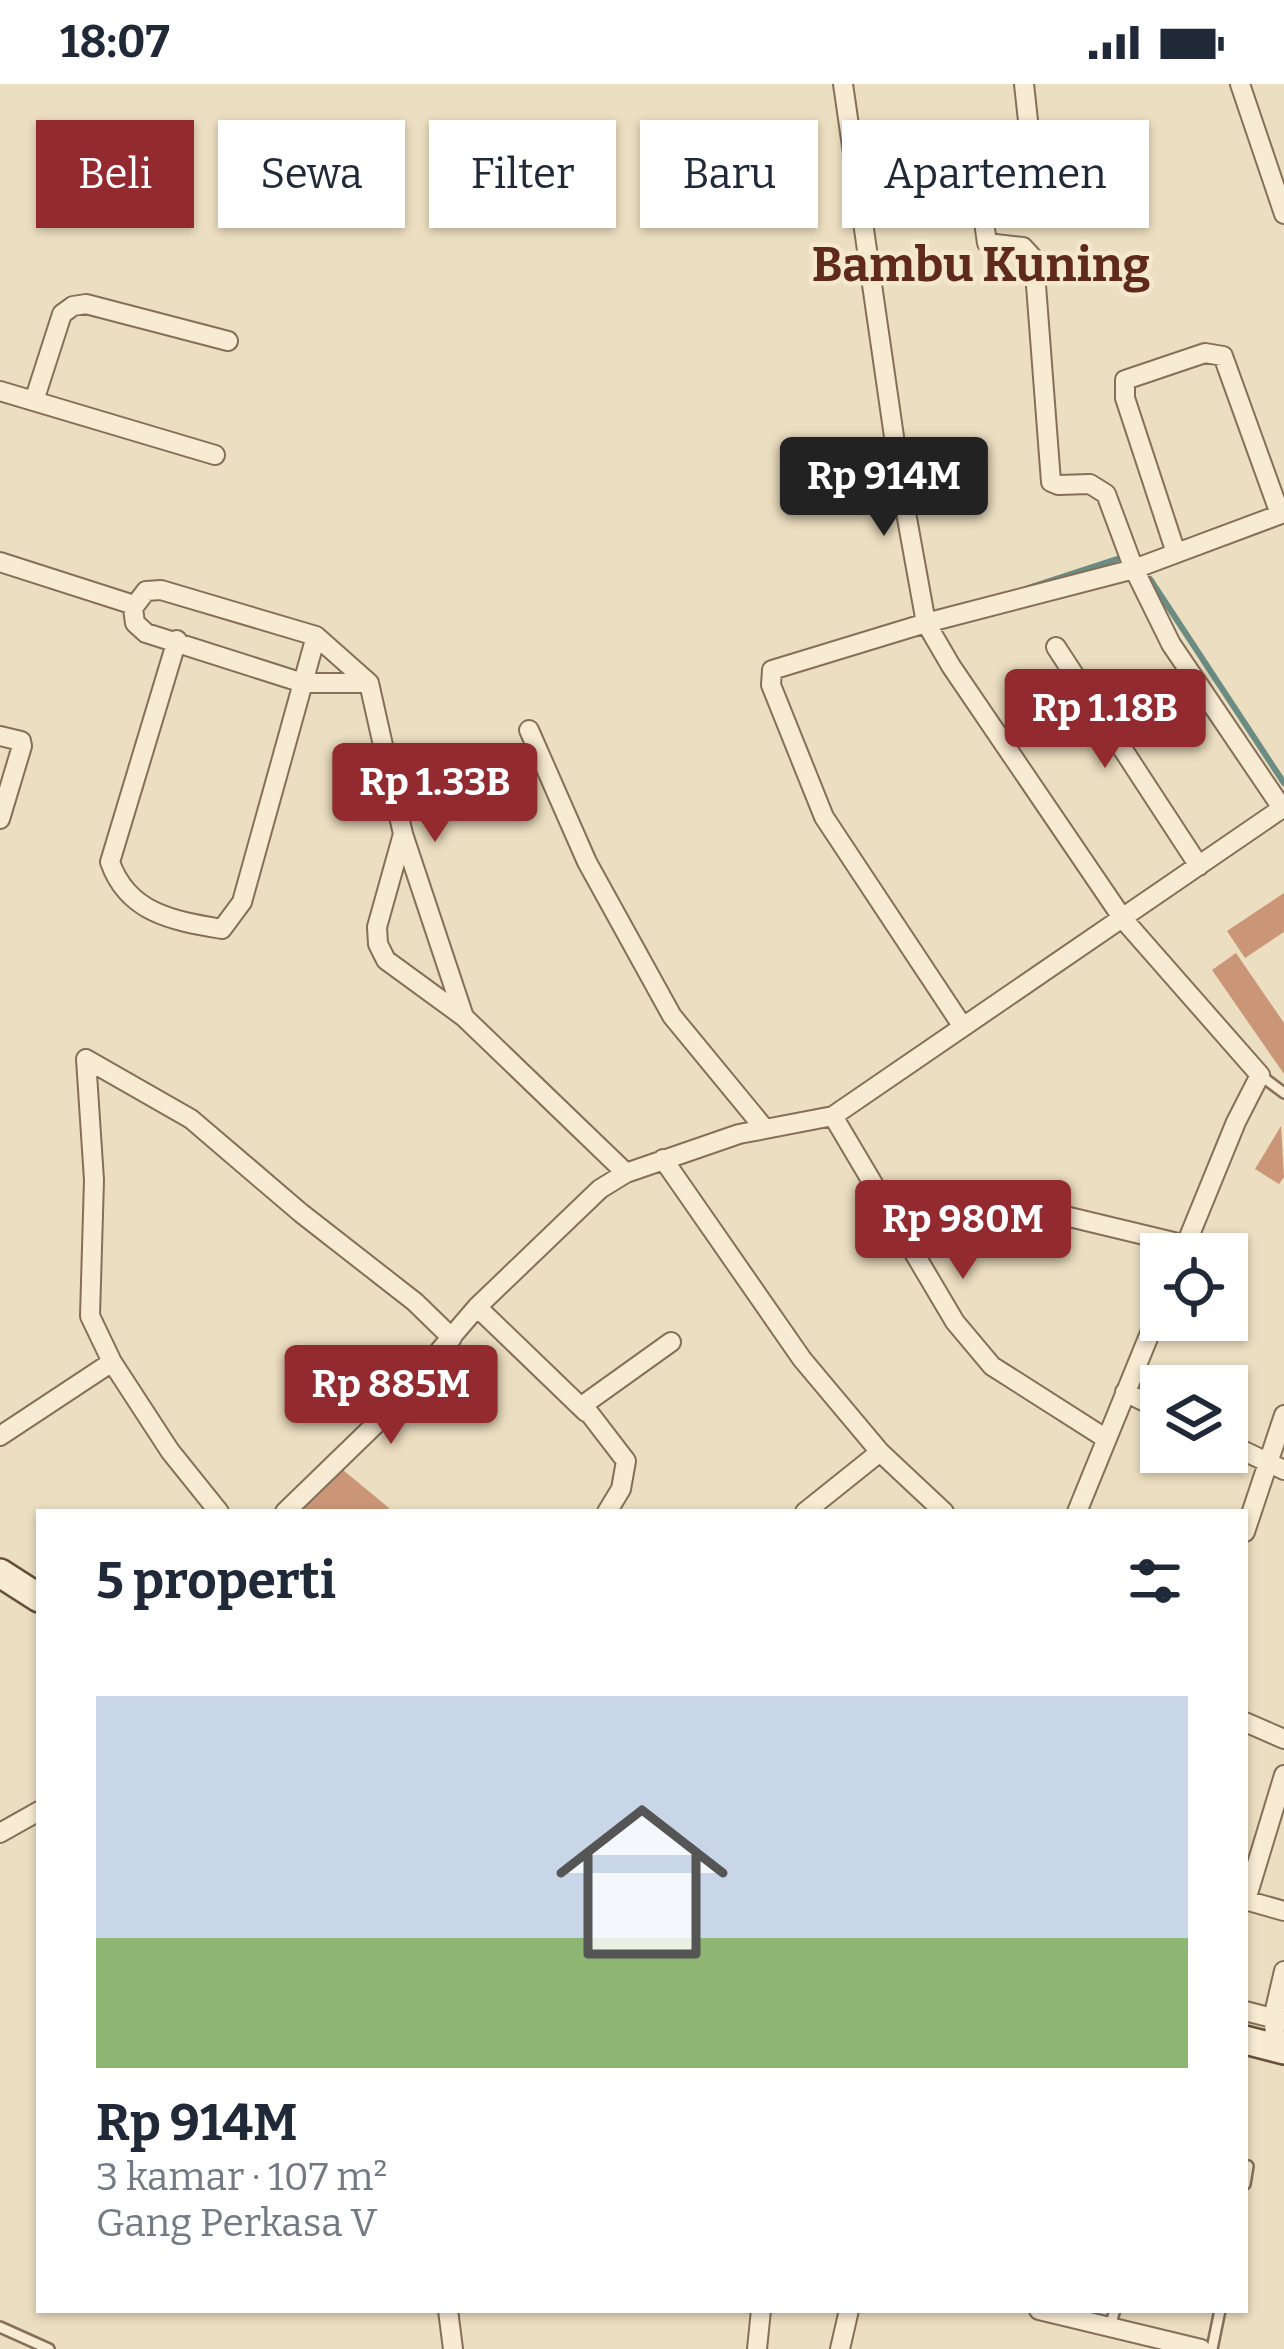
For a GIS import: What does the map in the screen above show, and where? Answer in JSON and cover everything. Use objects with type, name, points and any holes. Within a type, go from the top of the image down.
[{"type":"street","points":[[843,84],[926,622],[1123,919],[1260,1075],[1191,1233]]},
{"type":"street","points":[[1024,84],[1030,120]]},
{"type":"street","points":[[1240,84],[1278,173],[1284,214]]},
{"type":"street","points":[[288,1509],[383,1417],[477,1307],[568,1217],[626,1173],[765,1129],[833,1116],[1283,807],[1171,644],[1099,486],[1058,485],[1048,475],[1034,259],[1023,247],[987,243],[985,228]]},
{"type":"street","points":[[34,401],[62,314],[73,306],[86,304],[228,340]]},
{"type":"street","points":[[963,1027],[824,817],[769,676],[777,665],[1134,569],[1282,513],[1223,356],[1205,353],[1125,380],[1125,398],[1176,553]]},
{"type":"street","points":[[0,391],[215,454]]},
{"type":"street","points":[[0,562],[134,605]]},
{"type":"street","points":[[368,683],[303,683],[140,628],[133,616],[134,605],[146,591],[161,590],[316,636],[368,683],[403,833],[464,1017]]},
{"type":"street","points":[[177,640],[110,862],[128,893],[163,918],[222,929],[242,902],[316,636]]},
{"type":"street","points":[[1056,647],[1199,866]]},
{"type":"street","points":[[530,730],[587,862],[672,1016],[765,1129]]},
{"type":"street","points":[[0,736],[21,741],[22,746],[0,819]]},
{"type":"street","points":[[403,833],[377,927],[386,960],[464,1017],[626,1173]]},
{"type":"street","points":[[217,1509],[170,1451],[112,1362],[90,1316],[94,1180],[86,1059],[191,1119],[415,1302],[452,1338]]},
{"type":"street","points":[[833,1116],[955,1322],[992,1366],[1105,1438]]},
{"type":"street","points":[[663,1160],[802,1359],[880,1452],[941,1509]]},
{"type":"street","points":[[996,1236],[1060,1215],[1140,1237]]},
{"type":"street","points":[[477,1307],[588,1414],[626,1460],[621,1489],[609,1509]]},
{"type":"street","points":[[1078,1509],[1146,1341]]},
{"type":"street","points":[[588,1414],[583,1405],[671,1342]]},
{"type":"street","points":[[0,1436],[112,1362]]},
{"type":"street","points":[[1125,1392],[1140,1400]]},
{"type":"street","points":[[1248,1525],[1275,1466],[1284,1415]]},
{"type":"street","points":[[809,1509],[880,1452]]},
{"type":"street","points":[[0,1573],[36,1596]]},
{"type":"street","points":[[1248,1723],[1284,1739]]},
{"type":"street","points":[[1248,1893],[1284,1775]]},
{"type":"street","points":[[0,1833],[36,1813]]},
{"type":"street","points":[[1248,1901],[1284,1911]]},
{"type":"street","points":[[1279,2034],[1284,1971]]},
{"type":"street","points":[[1248,2013],[1279,2034]]},
{"type":"street","points":[[1248,2039],[1279,2034]]},
{"type":"street","points":[[448,2313],[453,2349]]},
{"type":"street","points":[[757,2349],[761,2313]]},
{"type":"street","points":[[840,2349],[849,2313]]},
{"type":"street","points":[[1063,2313],[1112,2319],[1201,2349]]},
{"type":"lane","points":[[1260,1075],[1284,1093]]},
{"type":"lane","points":[[1212,2349],[1219,2313]]},
{"type":"lane","points":[[0,2327],[49,2349]]},
{"type":"building","points":[[1284,893],[1284,932],[1245,958],[1227,931]]},
{"type":"building","points":[[1236,953],[1284,1023],[1284,1074],[1212,970]]},
{"type":"building","points":[[1281,1126],[1284,1177],[1279,1184],[1255,1169]]},
{"type":"building","points":[[337,1465],[389,1508],[388,1509],[301,1509]]},
{"type":"waterway","points":[[1028,588],[1123,557]]},
{"type":"waterway","points":[[1150,579],[1284,783]]},
{"type":"district","name":"Bambu Kuning","points":[[981,264]]}]
